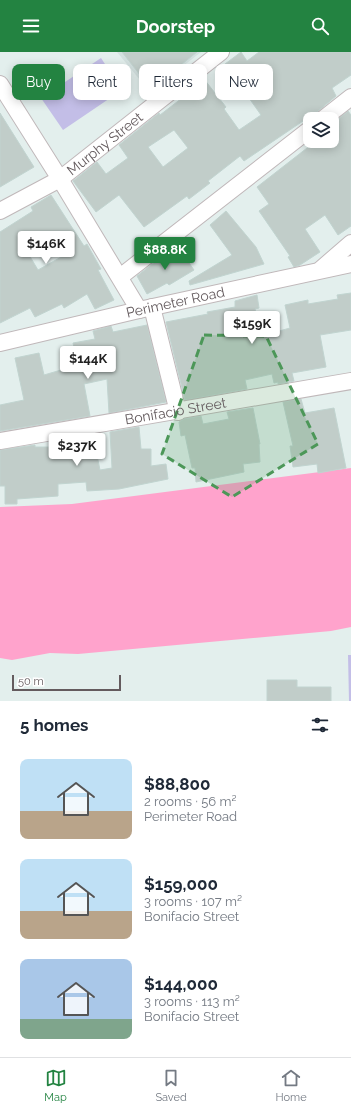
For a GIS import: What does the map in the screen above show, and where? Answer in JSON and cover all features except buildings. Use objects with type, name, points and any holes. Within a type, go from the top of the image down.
[{"type":"street","name":"Murphy Street","points":[[0,211],[60,179],[221,52]]},
{"type":"street","points":[[0,84],[120,277],[145,308],[178,412]]},
{"type":"street","points":[[332,112],[351,97]]},
{"type":"street","points":[[120,277],[303,134]]},
{"type":"street","points":[[320,270],[351,243]]},
{"type":"street","name":"Perimeter Road","points":[[0,343],[145,308],[351,264]]},
{"type":"street","name":"Bonifacio Street","points":[[0,441],[178,412],[351,381]]},
{"type":"highlighted area","points":[[204,335],[266,336],[318,444],[232,497],[162,454]]},
{"type":"shaded area","points":[[117,52],[201,52],[186,64],[139,64],[139,79],[131,69],[131,64],[127,64]]},
{"type":"shaded area","points":[[101,58],[105,64],[92,64]]},
{"type":"shaded area","points":[[73,77],[73,100],[107,100],[63,130],[42,100],[65,100],[65,82]]},
{"type":"shaded area","points":[[351,468],[351,627],[331,631],[78,654],[50,653],[12,660],[0,658],[0,507],[72,504]]},
{"type":"shaded area","points":[[348,655],[351,655],[351,701],[349,701]]}]
